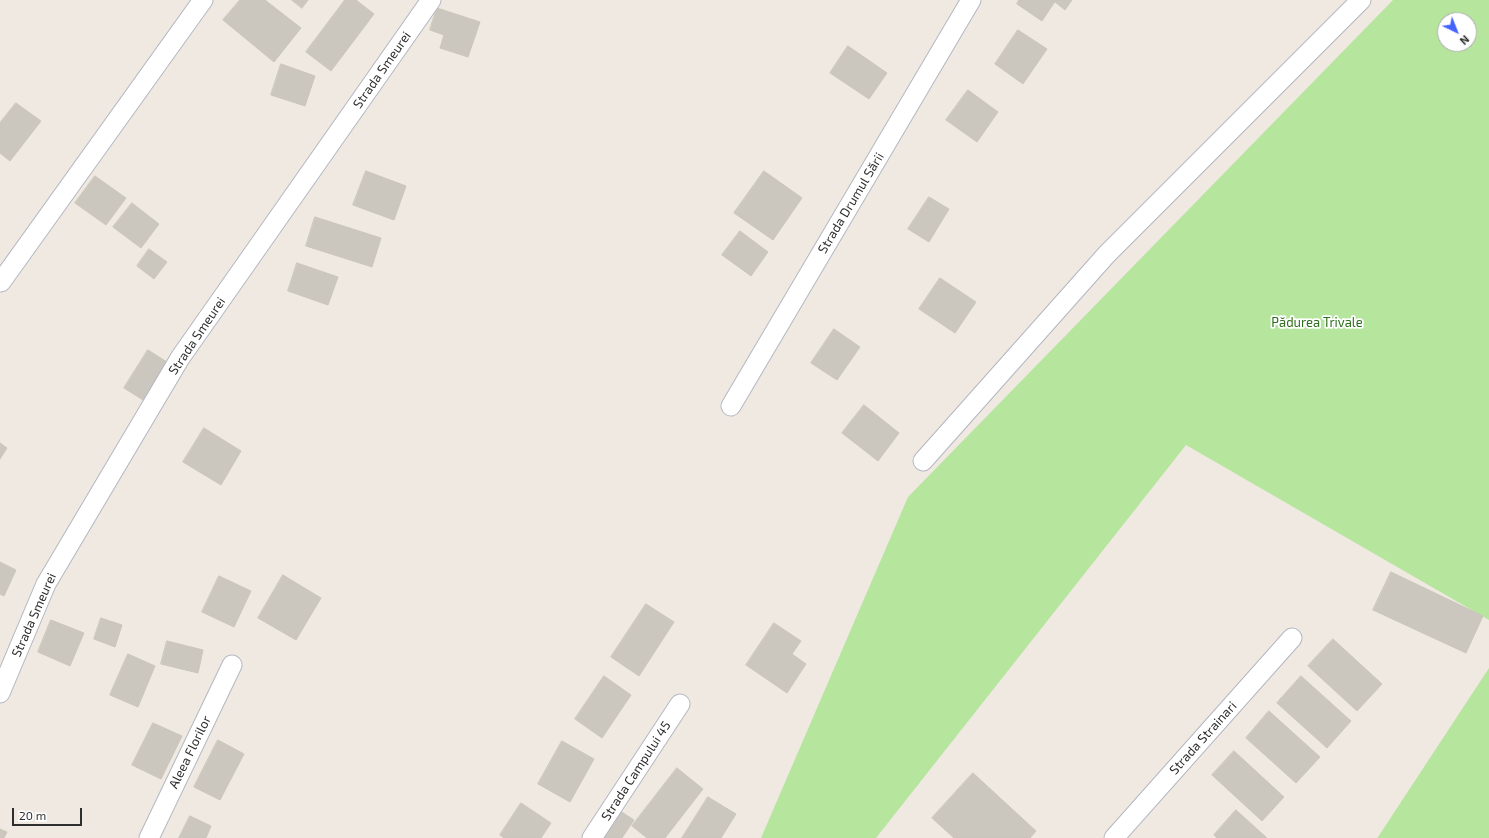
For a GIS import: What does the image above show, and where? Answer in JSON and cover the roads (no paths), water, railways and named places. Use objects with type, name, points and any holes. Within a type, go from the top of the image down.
[{"type":"street","points":[[1,282],[203,0]]},
{"type":"street","name":"Strada Smeurei","points":[[0,694],[46,584],[180,358],[431,0]]},
{"type":"street","name":"Strada Drumul Sării","points":[[731,406],[971,0]]},
{"type":"street","points":[[923,461],[1106,254],[1361,0]]},
{"type":"street","name":"Strada Strainari","points":[[1114,838],[1292,638]]},
{"type":"street","name":"Aleea Florilor","points":[[149,838],[232,665]]},
{"type":"street","name":"Strada Campului 45","points":[[592,838],[680,704]]},
{"type":"park label","name":"Pădurea Trivale","points":[[1317,323]]}]
